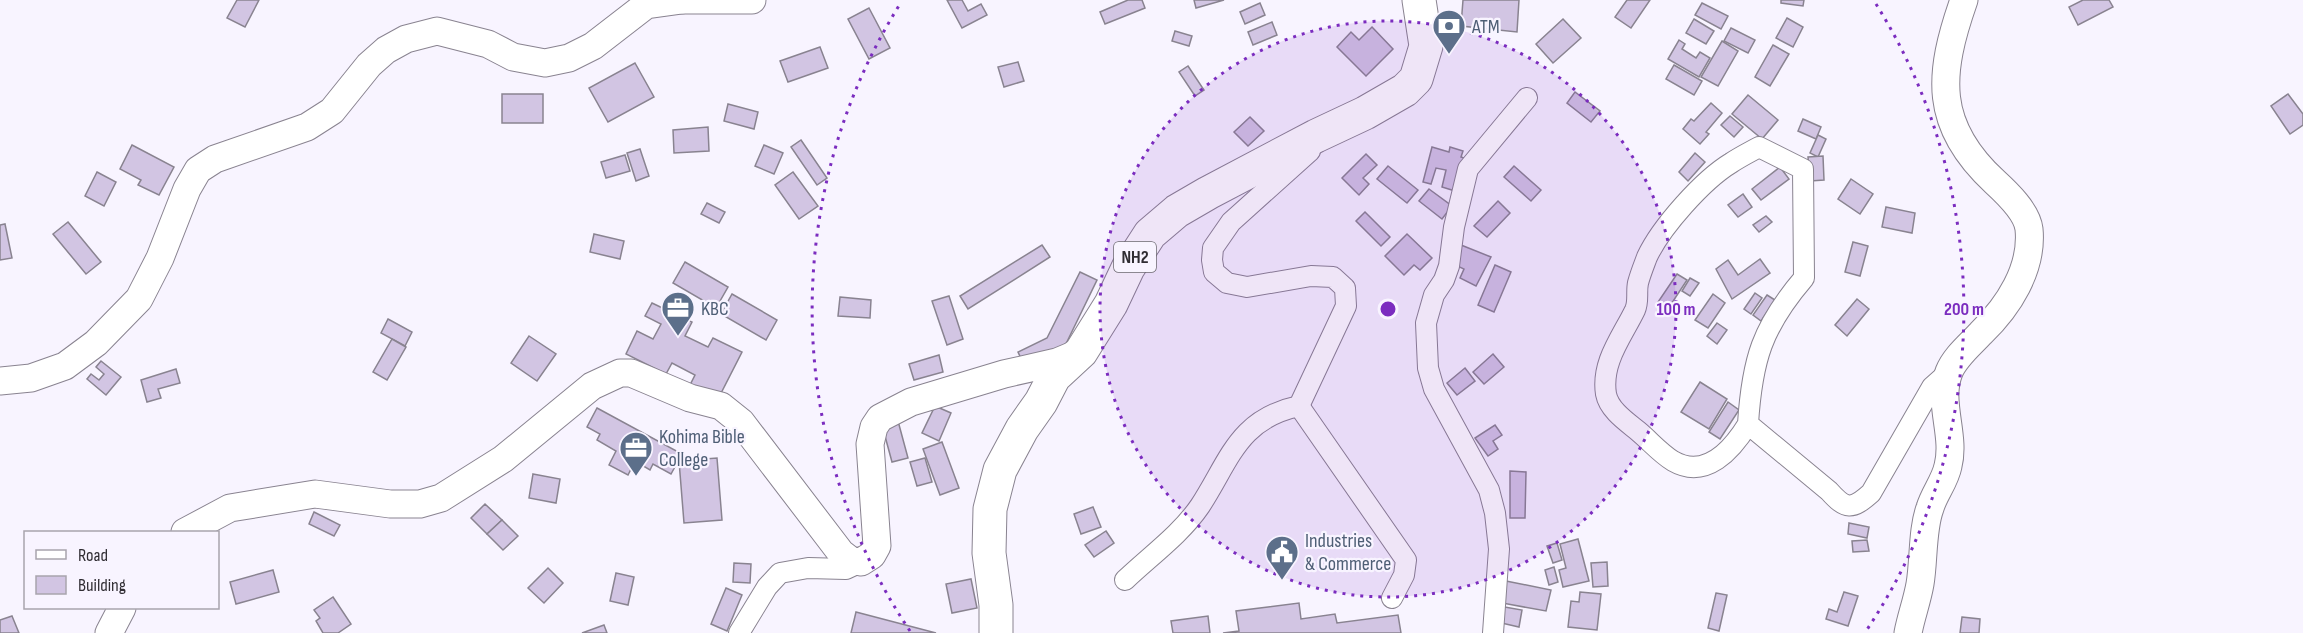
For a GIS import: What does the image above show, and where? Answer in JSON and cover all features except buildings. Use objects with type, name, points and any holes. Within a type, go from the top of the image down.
[{"type":"highway","name":"NH2","points":[[996,633],[996,605],[989,553],[990,509],[1000,470],[1054,377],[1081,352],[1112,304],[1128,268],[1150,234],[1187,205],[1405,90],[1416,79],[1425,46],[1419,0]]},
{"type":"street","points":[[0,381],[31,378],[65,366],[96,343],[139,299],[160,258],[187,189],[198,170],[215,159],[307,127],[332,111],[369,65],[386,50],[406,39],[436,32],[488,44],[513,57],[545,63],[569,58],[593,46],[646,5],[682,0],[752,0]]},
{"type":"street","points":[[1748,424],[1838,501],[1850,507],[1859,504],[1871,493],[1932,387],[1950,370],[1966,348],[2005,307],[2024,270],[2029,227],[2012,197],[1986,173],[1953,129],[1945,99],[1953,31],[1964,0]]},
{"type":"street","points":[[1493,633],[1500,549],[1495,513],[1489,490],[1434,389],[1428,368],[1426,323],[1434,295],[1444,280],[1449,266],[1454,227],[1468,170],[1527,98]]},
{"type":"street","points":[[1299,406],[1346,306],[1345,288],[1333,277],[1311,276],[1247,287],[1227,283],[1214,272],[1213,248],[1231,222],[1339,125]]},
{"type":"street","points":[[1759,147],[1803,170],[1804,278],[1779,308],[1763,339],[1755,368],[1748,424],[1736,444],[1710,464],[1696,468],[1674,462],[1658,450],[1612,406],[1606,396],[1606,381],[1611,353],[1637,304],[1638,283],[1647,256],[1667,225],[1695,194],[1729,164],[1759,147]]},
{"type":"street","points":[[739,633],[767,587],[780,573],[808,568],[846,569],[872,555],[877,546],[870,444],[874,427],[880,418],[911,402],[1004,374],[1057,362],[1081,352]]},
{"type":"street","points":[[1908,633],[1920,585],[1929,509],[1949,466],[1950,439],[1946,387],[1950,370]]},
{"type":"street","points":[[187,531],[230,508],[315,494],[390,504],[420,504],[441,498],[503,459],[592,386],[620,373],[631,373],[690,398],[721,406],[728,411],[741,423],[842,554],[850,560],[861,562]]},
{"type":"street","points":[[1125,580],[1180,529],[1200,506],[1239,440],[1254,424],[1278,410],[1299,406]]},
{"type":"street","points":[[1299,406],[1406,560],[1404,575],[1392,598]]},
{"type":"street","points":[[109,633],[121,609]]},
{"type":"place","name":"ATM","points":[[1449,55]]},
{"type":"place","name":"KBC","points":[[678,337]]},
{"type":"place","name":"Kohima Bible College","points":[[636,477]]},
{"type":"place","name":"Industries & Commerce","points":[[1282,581]]}]
